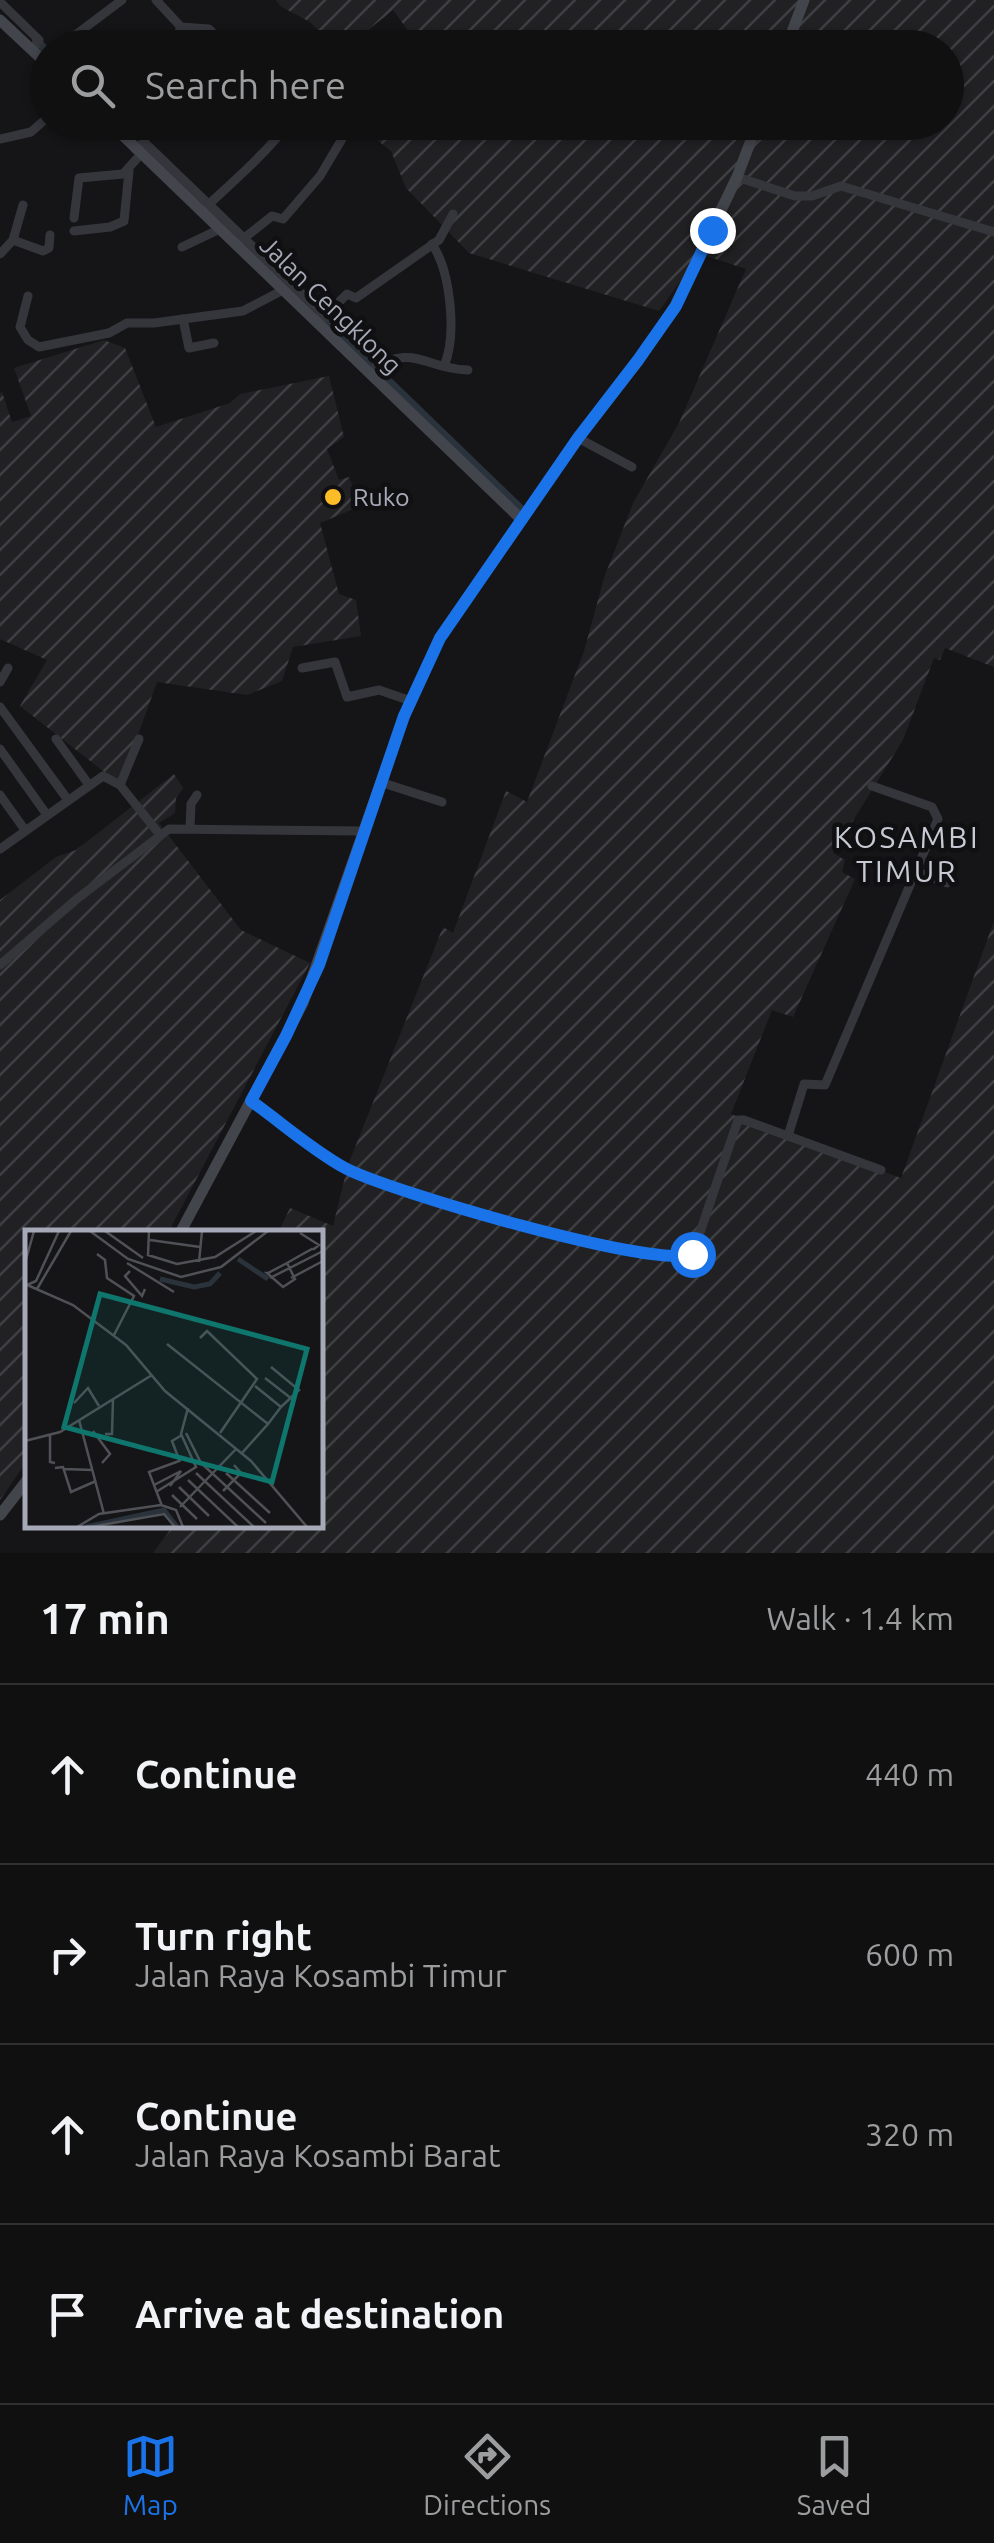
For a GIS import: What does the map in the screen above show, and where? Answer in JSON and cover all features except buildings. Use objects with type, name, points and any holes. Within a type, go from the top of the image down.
[{"type":"main road","points":[[793,30],[804,0]]},
{"type":"main road","points":[[0,20],[30,44]]},
{"type":"main road","name":"Jalan Cengklong","points":[[128,140],[178,183],[283,290],[372,369],[522,520]]},
{"type":"main road","points":[[182,1230],[314,978],[380,782],[440,638],[578,438],[676,306],[751,140]]},
{"type":"main road","points":[[0,1516],[25,1483]]},
{"type":"street","points":[[82,30],[122,0]]},
{"type":"street","points":[[156,0],[181,27],[211,30]]},
{"type":"street","points":[[0,2],[30,41]]},
{"type":"street","points":[[0,139],[30,132]]},
{"type":"street","points":[[208,205],[240,173],[260,160],[276,140]]},
{"type":"street","points":[[244,239],[272,216],[284,219],[320,176],[341,140]]},
{"type":"street","points":[[74,230],[110,227],[124,221],[129,171],[139,148]]},
{"type":"street","points":[[74,218],[76,186],[81,176],[116,176],[129,171]]},
{"type":"street","points":[[736,177],[795,196],[812,196],[841,186],[994,232]]},
{"type":"street","points":[[178,183],[208,205],[217,222],[244,239],[321,320],[346,294],[356,298],[442,236],[452,214]]},
{"type":"street","points":[[0,254],[13,240],[24,205]]},
{"type":"street","points":[[182,247],[217,222]]},
{"type":"street","points":[[13,240],[43,251],[49,248],[50,235]]},
{"type":"street","points":[[432,244],[442,262],[447,285],[451,336],[444,366]]},
{"type":"street","points":[[28,296],[20,327],[28,340],[40,347],[109,332],[127,323],[244,311],[283,290]]},
{"type":"street","points":[[184,319],[189,348],[214,343]]},
{"type":"street","points":[[372,369],[402,356],[468,370]]},
{"type":"street","points":[[578,438],[632,467]]},
{"type":"street","points":[[302,668],[334,662],[346,697],[379,690],[411,701]]},
{"type":"street","points":[[0,682],[8,668]]},
{"type":"street","points":[[0,707],[68,800]]},
{"type":"street","points":[[56,739],[89,785]]},
{"type":"street","points":[[120,786],[139,739]]},
{"type":"street","points":[[0,750],[47,815]]},
{"type":"street","points":[[1,845],[107,776],[160,835]]},
{"type":"street","points":[[380,782],[442,802]]},
{"type":"street","points":[[788,1136],[804,1084],[825,1086],[938,814],[932,808],[872,786]]},
{"type":"street","points":[[0,795],[25,830]]},
{"type":"street","points":[[190,828],[192,804],[197,795]]},
{"type":"street","points":[[0,965],[78,898],[172,828],[364,831]]},
{"type":"street","points":[[914,870],[947,883]]},
{"type":"street","points":[[251,1101],[356,1172],[576,1240],[682,1257],[692,1254],[697,1246],[738,1120],[881,1170]]},
{"type":"shaded area","points":[[276,0],[994,0],[994,667],[945,648],[940,660],[934,658],[903,740],[833,853],[845,860],[842,872],[855,879],[793,1017],[772,1010],[731,1114],[901,1178],[994,921],[994,1553],[153,1553],[172,1528],[322,1528],[322,1230],[279,1230],[290,1208],[333,1226],[348,1165],[443,927],[453,933],[506,791],[527,802],[584,651],[604,578],[633,503],[679,423],[746,269],[700,254],[659,311],[469,253],[406,188],[391,151],[377,140],[964,140],[964,30],[408,30],[393,10],[368,30],[318,30]]},
{"type":"shaded area","points":[[104,340],[125,348],[156,427],[230,403],[240,394],[329,376],[344,437],[327,449],[339,480],[349,477],[361,506],[320,523],[339,594],[356,600],[361,636],[293,647],[282,681],[247,695],[157,682],[117,782],[20,706],[47,660],[0,639],[0,393],[12,422],[31,416],[14,368]]},
{"type":"shaded area","points":[[174,774],[183,788],[176,798],[175,813],[159,823],[241,930],[310,963],[170,1230],[25,1230],[25,1464],[0,1500],[0,900],[56,857],[76,850]]},
{"type":"waterway","points":[[320,315],[340,334]]},
{"type":"waterway","points":[[344,338],[520,508]]},
{"type":"place","name":"Ruko","points":[[333,497]]},
{"type":"district","name":"KOSAMBI TIMUR","points":[[907,855]]},
{"type":"route","points":[[692,1254],[682,1257],[640,1253],[576,1240],[398,1187],[345,1168],[251,1101],[319,965],[404,716],[440,638],[578,438],[676,306],[712,230]]}]
